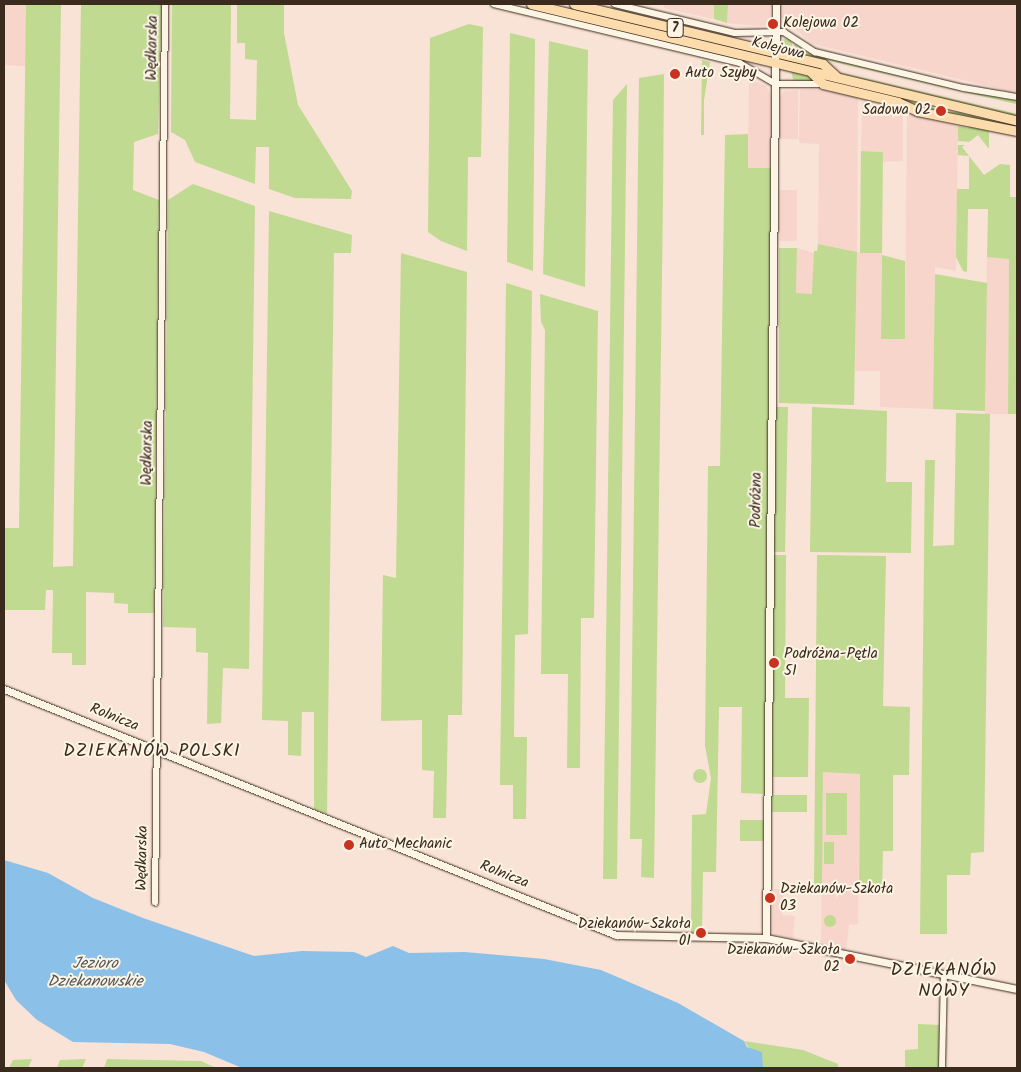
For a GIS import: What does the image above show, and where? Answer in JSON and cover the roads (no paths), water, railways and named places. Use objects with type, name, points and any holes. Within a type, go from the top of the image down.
[{"type":"highway","name":"Kolejowa","points":[[531,4],[1017,121]]},
{"type":"highway","name":"Kolejowa","points":[[574,4],[823,64],[838,78]]},
{"type":"highway","points":[[810,71],[822,84],[898,102],[917,111],[1017,131]]},
{"type":"street","name":"Wędkarska","points":[[155,903],[166,4]]},
{"type":"street","points":[[494,4],[740,63],[776,84],[822,84]]},
{"type":"street","points":[[615,4],[735,33],[776,30],[791,35],[810,50],[822,54],[964,88],[1017,97]]},
{"type":"street","name":"Podróżna","points":[[766,938],[776,4]]},
{"type":"street","name":"Rolnicza","points":[[4,689],[616,935],[766,938],[1017,989]]},
{"type":"street","points":[[942,1068],[944,975]]},
{"type":"water","name":"Jezioro Dziekanowskie","points":[[4,860],[48,873],[93,898],[143,918],[254,956],[302,951],[354,952],[366,957],[393,946],[409,953],[465,952],[544,959],[601,970],[678,1003],[744,1041],[747,1047],[762,1052],[763,1068],[242,1068],[204,1052],[170,1044],[73,1042],[37,1020],[16,1000],[4,980]]},
{"type":"place","name":"Kolejowa 02","points":[[773,24]]},
{"type":"place","name":"Auto Szyby","points":[[675,74]]},
{"type":"place","name":"Sadowa 02","points":[[941,111]]},
{"type":"place","name":"Podróżna-Pętla 51","points":[[774,663]]},
{"type":"place","name":"Auto Mechanic","points":[[349,845]]},
{"type":"place","name":"Dziekanów-Szkoła 03","points":[[770,898]]},
{"type":"place","name":"Dziekanów-Szkoła 01","points":[[701,933]]},
{"type":"place","name":"Dziekanów-Szkoła 02","points":[[850,959]]},
{"type":"district","name":"DZIEKANÓW POLSKI","points":[[152,752]]},
{"type":"district","name":"DZIEKANÓW NOWY","points":[[944,982]]}]
